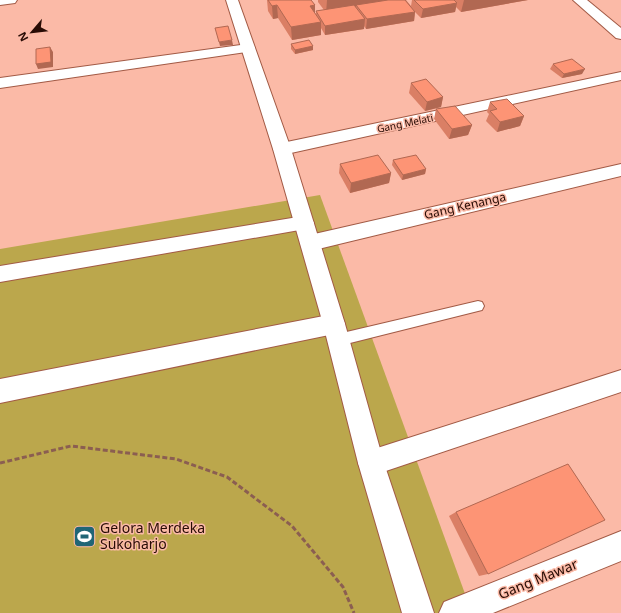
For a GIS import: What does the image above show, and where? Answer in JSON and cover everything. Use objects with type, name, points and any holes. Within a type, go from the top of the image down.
[{"type":"street","points":[[0,1],[12,0]]},
{"type":"street","points":[[232,0],[282,149],[336,332],[371,463],[418,613]]},
{"type":"street","points":[[579,0],[621,35]]},
{"type":"street","points":[[0,83],[248,48]]},
{"type":"street","name":"Gang Melati","points":[[282,149],[621,76]]},
{"type":"street","name":"Gang Kenanga","points":[[0,274],[307,233],[621,170]]},
{"type":"street","points":[[0,391],[336,332]]},
{"type":"street","points":[[371,463],[621,381]]},
{"type":"street","name":"Gang Mawar","points":[[455,613],[621,546]]},
{"type":"lane","points":[[336,332],[478,306]]},
{"type":"path","points":[[0,463],[71,446],[176,459],[227,477],[292,526],[343,587],[354,613]]},
{"type":"shaded area","points":[[320,195],[472,613],[0,613],[0,249]]},
{"type":"building","points":[[268,0],[311,0],[315,5],[310,6],[321,22],[291,27],[277,5],[272,6]]},
{"type":"building","points":[[388,0],[405,0],[415,12],[367,19],[356,5]]},
{"type":"building","points":[[414,0],[454,0],[457,3],[423,9]]},
{"type":"building","points":[[354,5],[365,19],[325,26],[316,11]]},
{"type":"building","points":[[228,26],[232,40],[219,42],[215,28]]},
{"type":"building","points":[[309,40],[313,46],[295,50],[291,44]]},
{"type":"building","points":[[50,47],[51,62],[36,64],[36,49]]},
{"type":"building","points":[[572,59],[585,69],[564,74],[553,64]]},
{"type":"building","points":[[426,79],[443,97],[427,102],[411,83]]},
{"type":"building","points":[[507,99],[524,116],[500,122],[490,111],[497,109],[490,102]]},
{"type":"building","points":[[455,106],[472,125],[452,129],[436,109]]},
{"type":"building","points":[[378,155],[391,173],[351,183],[340,164]]},
{"type":"building","points":[[416,155],[426,169],[403,175],[393,160]]},
{"type":"building","points":[[568,464],[605,520],[488,574],[456,512]]},
{"type":"place","name":"Gelora Merdeka Sukoharjo","points":[[85,536]]}]
